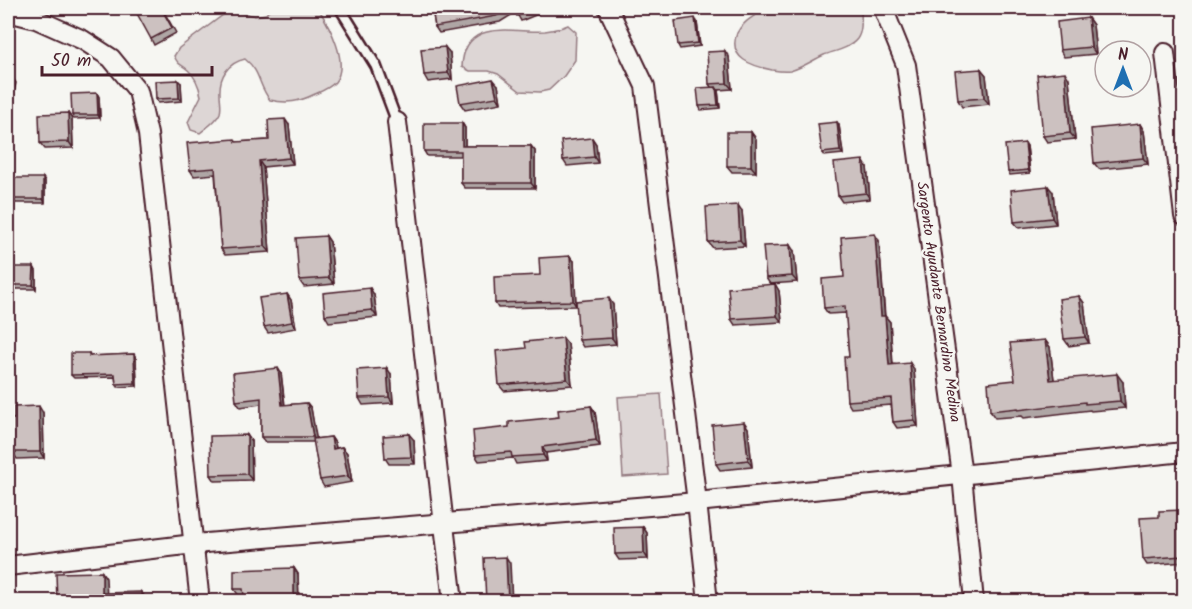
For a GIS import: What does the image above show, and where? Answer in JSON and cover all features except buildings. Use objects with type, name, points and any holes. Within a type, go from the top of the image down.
[{"type":"street","points":[[608,8],[645,86],[708,602]]},
{"type":"street","name":"Sargento Ayudante Bernardino Medina","points":[[883,8],[906,65],[962,475],[974,602]]},
{"type":"street","points":[[8,12],[36,19],[83,40],[111,58],[138,91],[148,134],[200,602]]},
{"type":"street","points":[[1165,53],[1185,216]]},
{"type":"street","points":[[397,122],[453,602]]},
{"type":"street","points":[[8,566],[194,544],[697,502],[1185,452]]},
{"type":"lane","points":[[340,8],[376,66],[397,122]]},
{"type":"shaded area","points":[[271,8],[318,8],[332,34],[339,55],[339,74],[335,82],[309,97],[287,102],[270,100],[250,64],[245,59],[239,61],[229,67],[223,76],[220,87],[219,116],[200,133],[191,130],[188,122],[201,96],[193,76],[174,56],[179,48],[227,12],[236,11],[255,16],[266,14]]},
{"type":"shaded area","points":[[861,8],[860,32],[857,39],[850,45],[794,70],[765,68],[744,60],[736,49],[735,42],[742,26],[764,9]]},
{"type":"shaded area","points":[[568,25],[576,32],[575,60],[564,76],[549,90],[520,91],[498,74],[489,71],[470,71],[462,67],[465,51],[471,41],[480,34],[505,30],[545,31]]},
{"type":"shaded area","points":[[661,394],[667,474],[623,477],[618,397]]}]
